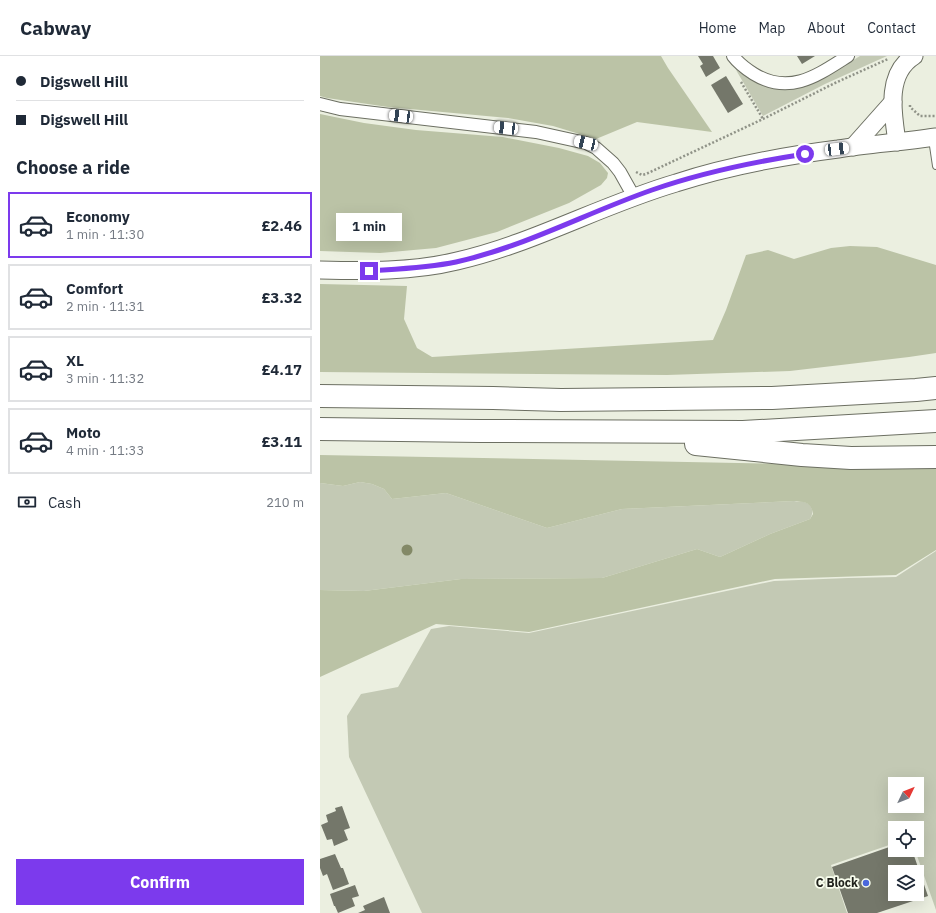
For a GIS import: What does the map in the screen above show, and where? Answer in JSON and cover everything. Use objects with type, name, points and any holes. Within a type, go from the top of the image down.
[{"type":"highway","points":[[883,392],[936,378]]},
{"type":"highway","points":[[320,396],[561,400],[772,398],[936,388]]},
{"type":"highway","points":[[320,429],[566,432],[743,432],[936,421]]},
{"type":"highway","points":[[566,432],[802,455],[851,458],[936,456]]},
{"type":"main road","points":[[897,142],[901,102],[895,86],[901,68],[914,56]]},
{"type":"main road","points":[[853,147],[901,102]]},
{"type":"main road","points":[[320,270],[369,271],[456,262],[526,240],[676,182],[780,158],[853,147],[934,138]]},
{"type":"street","points":[[735,58],[746,69],[760,78],[774,82],[787,83],[801,82],[815,76],[848,56]]},
{"type":"street","points":[[320,104],[340,109],[536,132],[586,143],[596,148],[613,163],[620,172],[634,197]]},
{"type":"lane","points":[[934,138],[936,166]]},
{"type":"path","points":[[735,58],[733,67],[763,119]]},
{"type":"path","points":[[620,172],[631,168],[636,172],[646,174],[763,119],[835,83],[889,59]]},
{"type":"path","points":[[901,102],[910,107],[920,116],[936,116]]},
{"type":"green space","points":[[320,56],[661,56],[712,132],[637,122],[596,139],[553,126],[508,118],[388,107],[327,98],[320,96]]},
{"type":"green space","points":[[860,56],[887,56],[825,84],[763,116],[736,70],[756,82],[773,87],[806,85],[821,80]]},
{"type":"green space","points":[[320,114],[364,123],[416,130],[503,137],[559,148],[588,156],[600,163],[608,173],[607,178],[601,185],[569,203],[497,232],[436,248],[380,253],[320,251]]},
{"type":"green space","points":[[850,246],[877,247],[936,265],[936,353],[790,371],[667,375],[320,372],[320,284],[407,286],[404,319],[417,348],[432,357],[713,340],[726,310],[746,255],[768,250],[794,259],[831,248]]},
{"type":"green space","points":[[320,455],[900,466],[936,464],[936,550],[896,575],[775,579],[529,632],[436,624],[320,677],[320,590],[364,591],[461,579],[602,578],[697,549],[720,557],[770,534],[810,519],[813,514],[811,507],[807,503],[794,501],[622,509],[547,528],[446,493],[392,499],[384,489],[372,484],[360,482],[343,486],[320,483]]},
{"type":"green space","points":[[360,482],[372,484],[384,489],[392,499],[446,493],[547,528],[622,509],[794,501],[807,503],[812,509],[812,514],[810,519],[770,534],[720,557],[697,549],[602,578],[461,579],[364,591],[320,590],[320,483],[343,486]]},
{"type":"green space","points":[[936,551],[936,910],[924,876],[924,865],[920,865],[917,857],[924,857],[924,821],[888,821],[888,845],[831,865],[847,913],[422,913],[349,757],[347,716],[361,694],[398,687],[431,629],[449,626],[529,633],[774,581],[896,577]]},
{"type":"building","points":[[698,56],[713,56],[720,68],[706,77],[700,66],[703,64]]},
{"type":"building","points":[[797,56],[815,56],[802,64]]},
{"type":"building","points":[[726,76],[743,104],[728,113],[711,85]]},
{"type":"building","points":[[342,806],[350,828],[344,830],[348,840],[334,846],[332,839],[327,840],[321,825],[328,822],[326,815],[336,811],[335,808]]},
{"type":"building","name":"C Block","points":[[888,847],[888,857],[914,857],[917,865],[888,865],[888,901],[913,901],[877,913],[848,913],[832,867]]},
{"type":"building","points":[[335,854],[341,868],[343,868],[349,884],[333,890],[327,874],[323,876],[320,868],[320,859]]},
{"type":"building","name":"C Block","points":[[924,884],[928,896],[924,897]]},
{"type":"building","points":[[355,885],[359,896],[352,898],[355,906],[338,913],[330,894]]},
{"type":"building","points":[[384,897],[390,913],[358,913],[365,910],[363,906]]},
{"type":"place","name":"C Block","points":[[866,883]]},
{"type":"route","points":[[369,271],[439,265],[456,262],[526,240],[676,182],[747,164],[805,154]]}]
